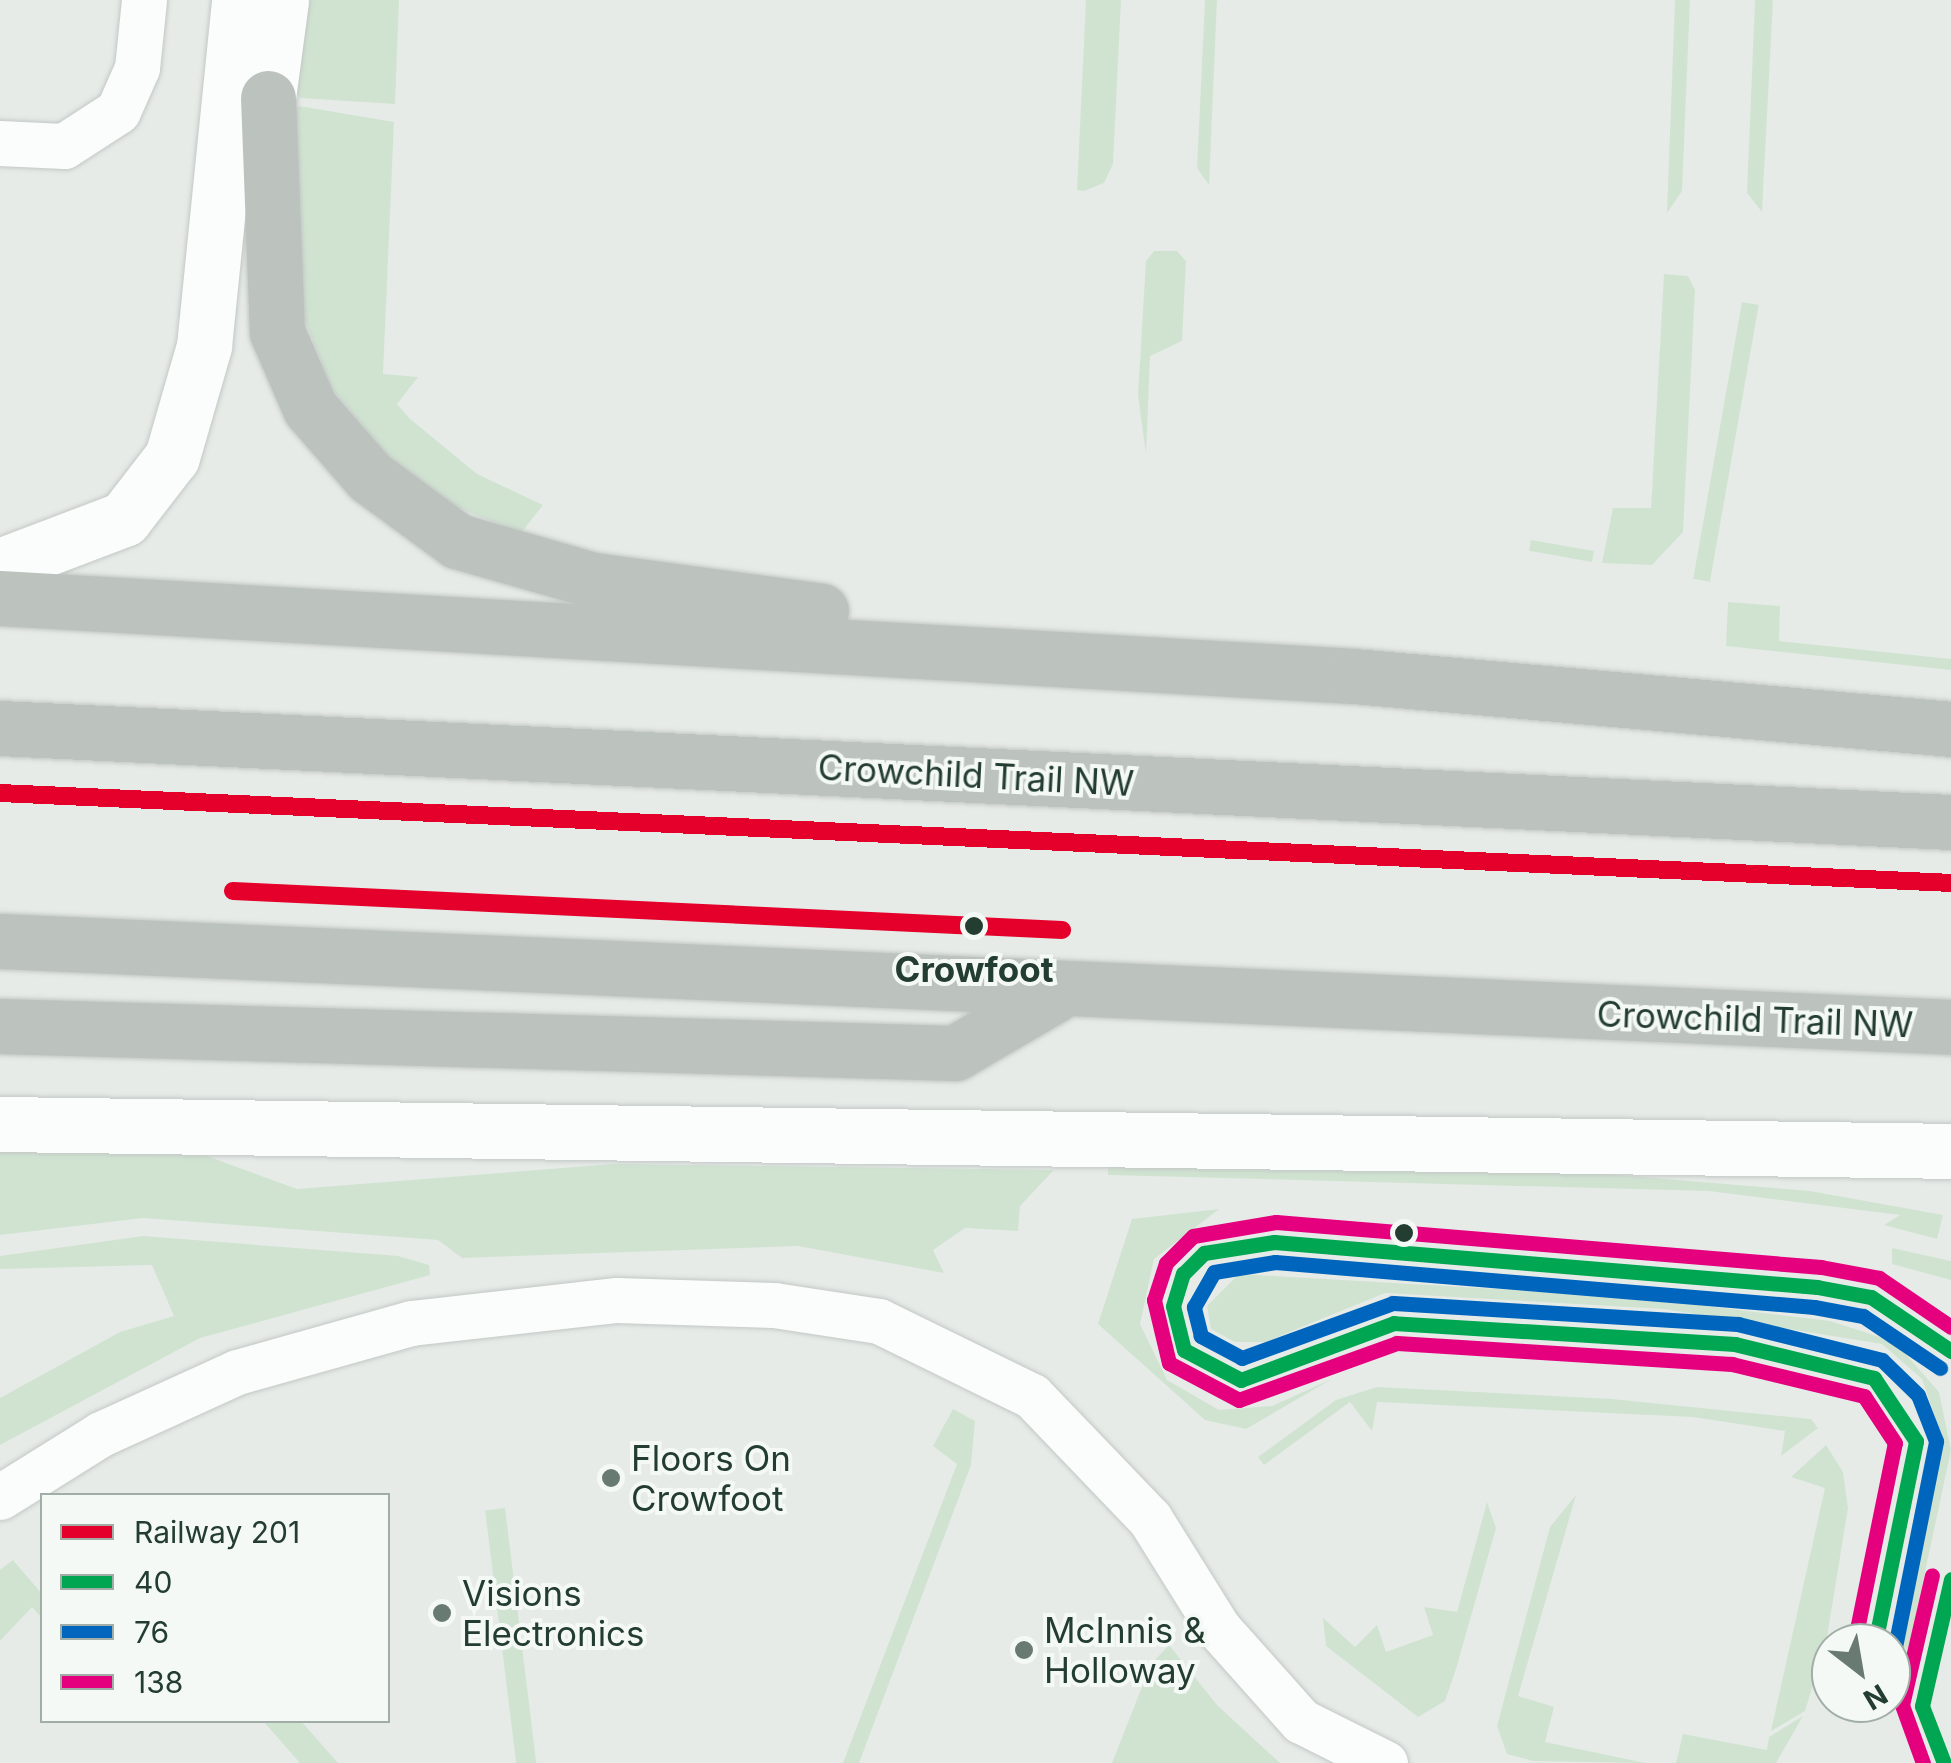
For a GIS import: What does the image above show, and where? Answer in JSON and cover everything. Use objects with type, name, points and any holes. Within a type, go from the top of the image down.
[{"type":"highway","points":[[268,98],[268,258],[277,332],[310,408],[370,477],[457,541],[593,580],[952,629],[1049,657]]},
{"type":"highway","points":[[0,598],[1049,657],[1951,729]]},
{"type":"highway","name":"Crowchild Trail NW","points":[[0,728],[1951,822]]},
{"type":"highway","name":"Crowchild Trail NW","points":[[0,940],[1056,994],[1951,1027]]},
{"type":"highway","points":[[0,1026],[955,1053],[1056,994]]},
{"type":"street","points":[[0,143],[64,146],[118,111],[137,68],[144,0]]},
{"type":"street","points":[[0,566],[124,519],[172,457],[204,346],[240,0]]},
{"type":"street","points":[[268,98],[281,0]]},
{"type":"street","points":[[0,1124],[1951,1150]]},
{"type":"street","points":[[1773,1148],[1951,1188]]},
{"type":"street","points":[[0,1497],[101,1434],[237,1372],[444,1316],[617,1300],[774,1305],[879,1321],[1032,1396],[1150,1519],[1218,1628],[1288,1706],[1385,1763]]},
{"type":"green space","points":[[300,0],[399,0],[395,104],[300,98],[291,86]]},
{"type":"green space","points":[[1086,0],[1121,0],[1113,164],[1104,183],[1084,191],[1077,190]]},
{"type":"green space","points":[[1205,0],[1217,0],[1209,185],[1197,168]]},
{"type":"green space","points":[[1675,0],[1690,0],[1682,191],[1667,213]]},
{"type":"green space","points":[[1755,0],[1773,0],[1762,212],[1747,193]]},
{"type":"green space","points":[[299,106],[394,122],[383,374],[418,377],[397,404],[409,418],[477,474],[543,505],[521,533],[459,508],[392,461],[332,389],[299,305],[288,116]]},
{"type":"green space","points":[[1154,251],[1177,251],[1186,261],[1182,341],[1150,356],[1146,454],[1138,395],[1146,261]]},
{"type":"green space","points":[[1664,274],[1688,276],[1695,290],[1683,532],[1652,565],[1602,563],[1613,508],[1651,508]]},
{"type":"green space","points":[[1742,302],[1759,305],[1710,582],[1693,579]]},
{"type":"green space","points":[[1531,540],[1594,551],[1592,562],[1529,551]]},
{"type":"green space","points":[[1728,602],[1780,606],[1779,641],[1951,659],[1951,670],[1726,646]]},
{"type":"green space","points":[[0,1151],[204,1155],[297,1189],[614,1164],[1054,1170],[1020,1206],[1018,1231],[965,1228],[933,1250],[944,1273],[798,1246],[462,1258],[438,1240],[143,1218],[0,1235]]},
{"type":"green space","points":[[1108,1166],[1546,1169],[1810,1191],[1943,1215],[1937,1239],[1884,1225],[1900,1215],[1709,1191],[1108,1175]]},
{"type":"green space","points":[[1219,1209],[1154,1259],[1140,1324],[1167,1380],[1219,1410],[1272,1406],[1332,1379],[1246,1429],[1205,1420],[1098,1324],[1132,1219]]},
{"type":"green space","points":[[143,1236],[398,1256],[429,1265],[430,1275],[200,1338],[0,1445],[0,1398],[120,1332],[174,1316],[152,1265],[0,1269],[0,1256]]},
{"type":"green space","points":[[1892,1248],[1951,1261],[1951,1280],[1892,1264]]},
{"type":"green space","points":[[1239,1274],[1632,1297],[1830,1321],[1895,1342],[1939,1392],[1951,1450],[1911,1638],[1911,1623],[1904,1623],[1942,1437],[1922,1379],[1882,1344],[1664,1309],[1385,1293],[1265,1342],[1235,1342],[1211,1329],[1207,1306]]},
{"type":"green space","points":[[1377,1387],[1612,1399],[1811,1419],[1818,1428],[1781,1456],[1785,1431],[1693,1417],[1377,1402],[1372,1431],[1350,1402],[1264,1465],[1258,1457],[1336,1400]]},
{"type":"green space","points":[[953,1409],[975,1421],[971,1465],[859,1763],[843,1763],[957,1464],[933,1446]]},
{"type":"green space","points":[[1826,1445],[1843,1472],[1848,1508],[1829,1623],[1811,1623],[1811,1692],[1805,1711],[1771,1731],[1825,1488],[1791,1477]]},
{"type":"green space","points":[[1576,1495],[1518,1696],[1554,1707],[1545,1742],[1645,1763],[1533,1761],[1507,1754],[1497,1726],[1550,1527]]},
{"type":"green space","points":[[1487,1502],[1496,1528],[1456,1669],[1445,1701],[1418,1717],[1326,1646],[1323,1618],[1355,1647],[1377,1625],[1386,1652],[1433,1635],[1424,1607],[1457,1612]]},
{"type":"green space","points":[[505,1508],[536,1763],[516,1763],[485,1510]]},
{"type":"green space","points":[[13,1560],[40,1592],[40,1616],[32,1607],[0,1641],[0,1570]]},
{"type":"green space","points":[[1169,1645],[1217,1705],[1280,1763],[1112,1763],[1151,1664]]},
{"type":"green space","points":[[1803,1716],[1776,1763],[1676,1763],[1683,1734],[1767,1750],[1769,1737]]},
{"type":"green space","points":[[265,1723],[303,1723],[338,1763],[300,1763]]},
{"type":"rail line","name":"201","points":[[0,793],[1951,883]]},
{"type":"rail line","name":"201","points":[[233,891],[1062,930]]},
{"type":"transit line","name":"138","points":[[1858,1623],[1895,1443],[1864,1396],[1732,1364],[1397,1343],[1239,1400],[1169,1363],[1154,1300],[1166,1263],[1193,1236],[1276,1222],[1821,1267],[1879,1278],[1951,1327]]},
{"type":"transit line","name":"40","points":[[1879,1623],[1916,1441],[1874,1378],[1735,1344],[1394,1323],[1241,1380],[1184,1350],[1173,1306],[1183,1274],[1204,1253],[1274,1242],[1817,1287],[1871,1297],[1951,1351]]},
{"type":"transit line","name":"76","points":[[1900,1623],[1936,1441],[1918,1395],[1882,1360],[1738,1324],[1393,1303],[1242,1358],[1201,1336],[1194,1307],[1214,1272],[1275,1262],[1814,1307],[1863,1316],[1940,1368]]},
{"type":"transit line","name":"138","points":[[1923,1763],[1902,1705],[1932,1575]]},
{"type":"transit line","name":"40","points":[[1944,1763],[1922,1706],[1951,1579]]},
{"type":"place","name":"Crowfoot","points":[[974,926]]},
{"type":"place","name":"Floors On Crowfoot","points":[[611,1478]]},
{"type":"place","name":"Visions Electronics","points":[[442,1613]]},
{"type":"place","name":"McInnis & Holloway","points":[[1024,1650]]}]
